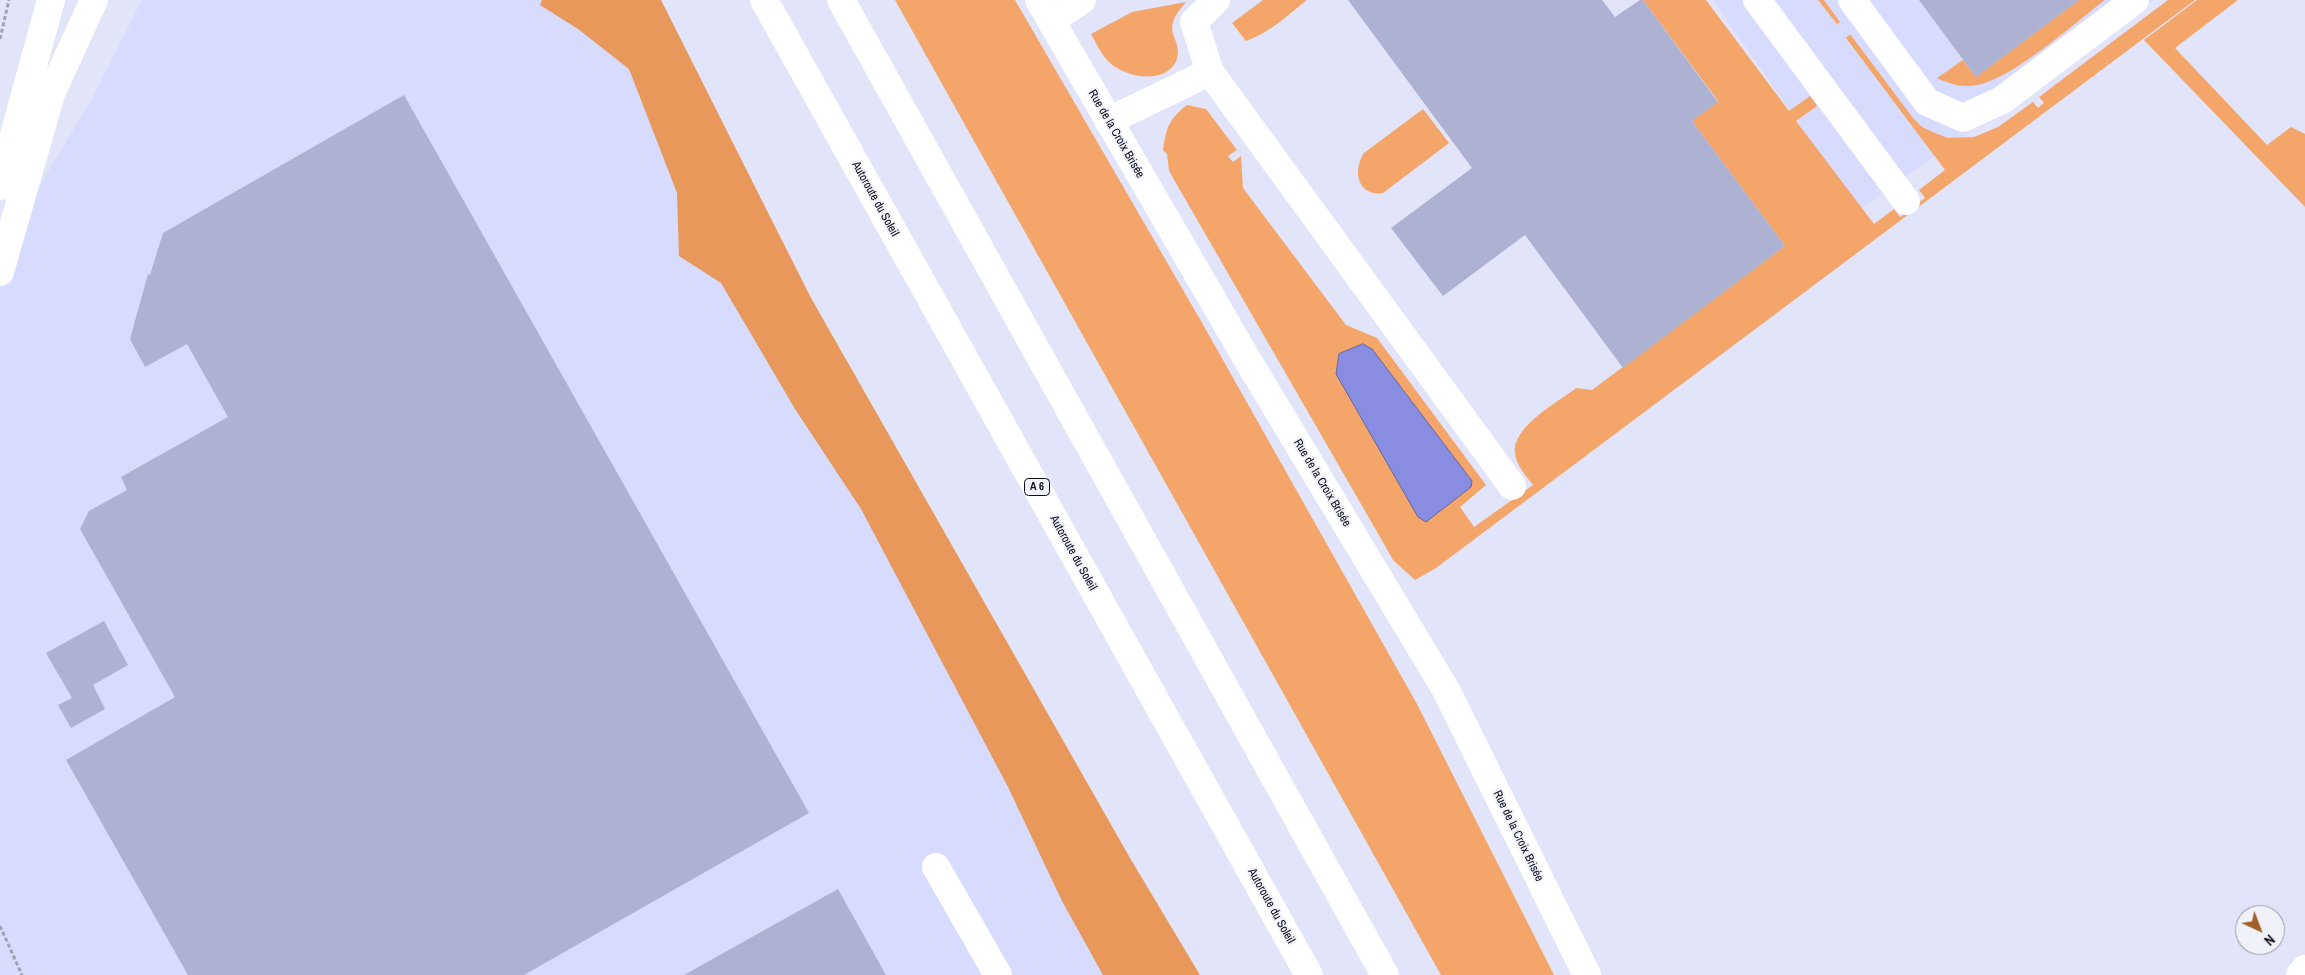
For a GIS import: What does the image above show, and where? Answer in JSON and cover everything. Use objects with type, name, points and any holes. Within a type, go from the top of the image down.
[{"type":"main road","points":[[0,186],[52,0]]},
{"type":"main road","points":[[0,272],[51,94],[94,0]]},
{"type":"main road","name":"Autoroute du Soleil","points":[[764,0],[1309,975]]},
{"type":"main road","points":[[841,0],[1385,975]]},
{"type":"main road","points":[[1045,10],[1082,0]]},
{"type":"main road","points":[[1216,0],[1194,22],[1210,72],[1512,486]]},
{"type":"main road","points":[[1757,0],[1906,200]]},
{"type":"main road","points":[[1852,0],[1927,102],[1963,118],[2002,100],[2135,0]]},
{"type":"main road","name":"Rue de la Croix Brisée","points":[[1045,10],[1247,360],[1446,690],[1587,975]]},
{"type":"main road","points":[[1108,121],[1210,72]]},
{"type":"main road","points":[[936,867],[998,975]]},
{"type":"main road","points":[[2300,975],[2305,969]]},
{"type":"path","points":[[0,39],[9,0]]},
{"type":"path","points":[[0,926],[22,975]]},
{"type":"shaded area","points":[[142,0],[608,0],[1168,975],[0,975],[0,251],[92,99]]},
{"type":"shaded area","points":[[542,0],[661,0],[811,298],[1130,858],[1200,975],[1103,975],[1062,901],[1008,787],[861,509],[795,409],[721,283],[679,256],[677,193],[629,69],[578,29],[540,5]]},
{"type":"shaded area","points":[[895,0],[1015,0],[1201,321],[1417,704],[1554,975],[1441,975]]},
{"type":"shaded area","points":[[1263,0],[1307,0],[1270,28],[1246,41],[1232,23]]},
{"type":"shaded area","points":[[1643,0],[1706,0],[1789,111],[1810,96],[1817,106],[1796,121],[1874,224],[1894,209],[1900,217],[1925,198],[1919,190],[1945,170],[1846,38],[1850,34],[1913,118],[1922,127],[1948,138],[1974,137],[1998,127],[2033,102],[2038,108],[2044,103],[2039,97],[2168,0],[2195,0],[1436,568],[1415,580],[1393,560],[1169,171],[1167,154],[1163,150],[1167,130],[1176,115],[1187,105],[1206,109],[1237,150],[1228,156],[1233,162],[1241,156],[1243,188],[1346,325],[1377,338],[1486,485],[1460,507],[1474,527],[1533,485],[1520,467],[1515,454],[1520,434],[1528,425],[1547,408],[1576,388],[1592,390],[1785,246],[1692,121],[1718,101]]},
{"type":"shaded area","points":[[1713,0],[2154,0],[1859,210]]},
{"type":"shaded area","points":[[1818,0],[1824,0],[1840,22],[1837,24]]},
{"type":"shaded area","points":[[2079,0],[2105,0],[2043,49],[2008,72],[1992,80],[1972,86],[1956,85],[1937,78],[1963,60],[1976,77]]},
{"type":"shaded area","points":[[2197,0],[2238,0],[2175,48],[2267,145],[2291,127],[2305,134],[2305,207],[2144,40]]},
{"type":"shaded area","points":[[1186,2],[1173,21],[1172,28],[1178,52],[1177,59],[1165,73],[1156,76],[1136,75],[1117,68],[1104,57],[1091,34],[1132,12]]},
{"type":"shaded area","points":[[1423,109],[1449,143],[1383,193],[1368,191],[1363,187],[1358,175],[1358,167],[1364,153]]},
{"type":"water","points":[[1363,344],[1372,349],[1472,481],[1471,487],[1426,522],[1418,517],[1336,374],[1339,354]]},
{"type":"building","points":[[1348,0],[1602,0],[1615,17],[1640,0],[1643,0],[1718,102],[1692,121],[1785,246],[1623,368],[1525,235],[1443,296],[1391,228],[1472,168]]},
{"type":"building","points":[[1919,0],[2079,0],[1976,77]]},
{"type":"building","points":[[404,95],[809,813],[524,975],[188,975],[66,760],[175,697],[80,529],[89,511],[127,490],[121,477],[228,417],[187,344],[145,367],[130,339],[148,274],[150,275],[163,233]]},
{"type":"building","points":[[104,621],[128,665],[93,685],[105,709],[71,728],[58,705],[72,698],[46,653]]},
{"type":"building","points":[[838,889],[886,975],[684,975]]}]
